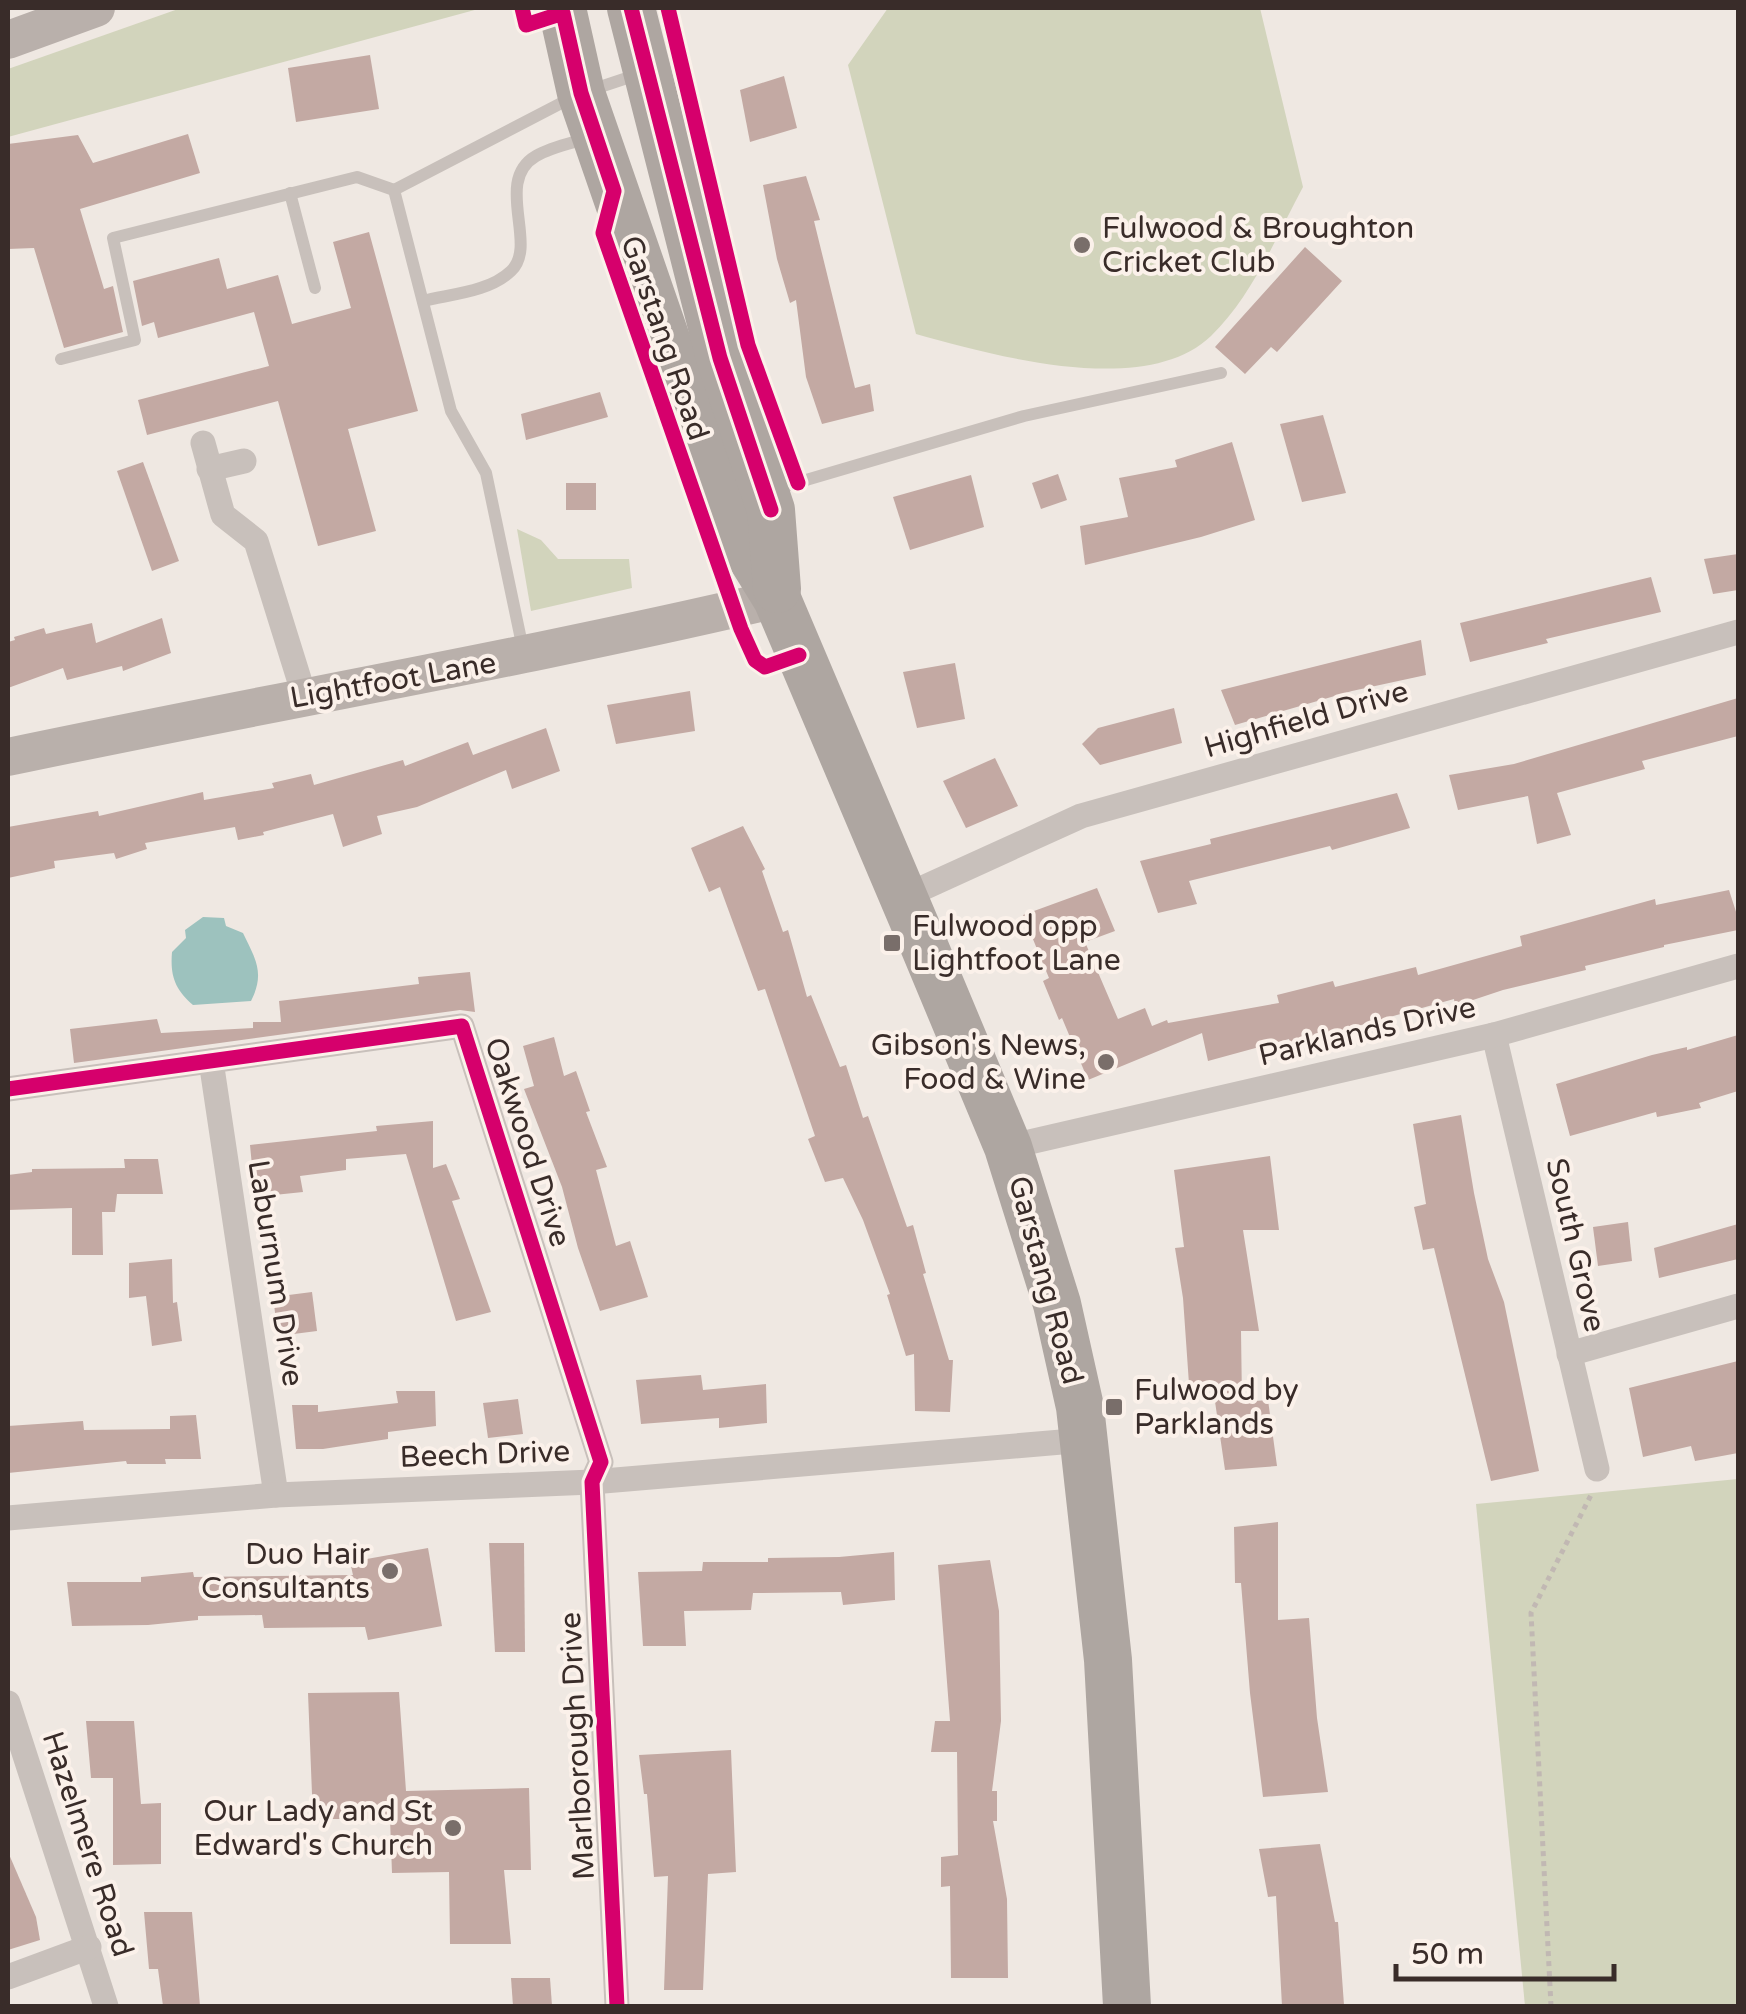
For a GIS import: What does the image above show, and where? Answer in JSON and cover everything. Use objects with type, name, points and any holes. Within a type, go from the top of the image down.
[{"type":"highway","name":"Garstang Road","points":[[562,8],[588,114],[729,521],[777,599],[1008,1146],[1057,1304],[1084,1440],[1108,1660],[1127,2006]]},
{"type":"highway","name":"Garstang Road","points":[[631,8],[720,358],[771,510],[777,599]]},
{"type":"street","points":[[8,40],[96,8]]},
{"type":"street","points":[[203,443],[223,515],[256,540],[304,695]]},
{"type":"street","points":[[209,469],[244,461]]},
{"type":"street","name":"Lightfoot Lane","points":[[8,756],[304,695],[524,656],[777,599]]},
{"type":"street","name":"Highfield Drive","points":[[901,898],[1081,816],[1738,632]]},
{"type":"street","name":"Parklands Drive","points":[[1008,1146],[1494,1035],[1738,966]]},
{"type":"street","name":"Oakwood Drive","points":[[8,1089],[462,1026],[601,1462],[592,1482]]},
{"type":"street","name":"South Grove","points":[[1494,1035],[1597,1469]]},
{"type":"street","name":"Laburnum Drive","points":[[211,1061],[276,1494]]},
{"type":"street","points":[[1568,1354],[1738,1306]]},
{"type":"street","name":"Beech Drive","points":[[8,1518],[276,1494],[592,1482],[1084,1440]]},
{"type":"street","name":"Marlborough Drive","points":[[592,1482],[616,2006]]},
{"type":"street","name":"Hazelmere Road","points":[[8,1703],[106,2006]]},
{"type":"street","points":[[8,1977],[89,1948]]},
{"type":"lane","points":[[423,300],[492,284],[514,269],[522,254],[515,199],[521,174],[533,156],[647,71]]},
{"type":"lane","points":[[60,359],[136,340],[113,238],[357,177],[394,190],[588,114]]},
{"type":"lane","points":[[394,190],[451,411],[486,473],[524,656]]},
{"type":"lane","points":[[290,194],[314,288]]},
{"type":"lane","points":[[765,492],[1024,416],[1221,373]]},
{"type":"path","points":[[1551,2006],[1531,1613],[1590,1500],[1597,1469]]},
{"type":"green space","points":[[181,8],[482,8],[8,137],[8,69]]},
{"type":"green space","name":"Fulwood & Broughton Cricket Club","points":[[888,8],[1260,8],[1303,187],[1251,284],[1211,336],[1183,355],[1148,365],[1109,369],[1026,360],[916,334],[848,65]]},
{"type":"green space","points":[[517,529],[541,540],[558,559],[629,559],[632,588],[531,611]]},
{"type":"green space","points":[[1738,1479],[1738,2006],[1525,2006],[1476,1504]]},
{"type":"water","points":[[203,917],[224,918],[226,926],[243,933],[258,974],[251,1001],[193,1005],[178,988],[172,952],[186,938],[185,930]]},
{"type":"building","points":[[370,55],[379,109],[296,122],[288,68]]},
{"type":"building","points":[[784,76],[797,128],[750,142],[740,90]]},
{"type":"building","points":[[188,134],[200,173],[80,209],[104,289],[113,286],[123,332],[64,348],[34,248],[8,249],[8,144],[78,135],[93,163]]},
{"type":"building","points":[[806,176],[820,220],[814,221],[855,388],[870,384],[874,411],[822,424],[806,377],[796,300],[790,303],[777,259],[763,185]]},
{"type":"building","points":[[369,232],[418,411],[348,429],[376,531],[318,546],[278,401],[147,435],[138,400],[269,366],[254,312],[158,338],[154,322],[142,326],[133,281],[219,258],[227,289],[278,275],[292,324],[351,308],[333,242]]},
{"type":"building","points":[[1305,247],[1342,281],[1277,352],[1271,347],[1245,374],[1215,347]]},
{"type":"building","points":[[600,392],[608,417],[526,440],[521,414]]},
{"type":"building","points":[[1323,415],[1346,493],[1302,502],[1280,424]]},
{"type":"building","points":[[1232,442],[1255,520],[1085,565],[1080,526],[1128,517],[1119,478],[1177,467],[1175,460]]},
{"type":"building","points":[[143,462],[179,561],[152,571],[117,471]]},
{"type":"building","points":[[1058,474],[1067,500],[1041,509],[1032,483]]},
{"type":"building","points":[[971,475],[984,527],[910,550],[893,497]]},
{"type":"building","points":[[566,483],[596,483],[596,510],[566,510]]},
{"type":"building","points":[[1738,554],[1738,590],[1713,594],[1704,559]]},
{"type":"building","points":[[1651,577],[1661,612],[1546,639],[1548,643],[1470,662],[1460,623]]},
{"type":"building","points":[[162,618],[171,653],[123,671],[122,666],[67,680],[63,668],[8,688],[8,642],[14,637],[44,628],[46,634],[92,623],[96,643]]},
{"type":"building","points":[[1421,640],[1426,675],[1352,691],[1235,725],[1221,690]]},
{"type":"building","points":[[955,663],[965,719],[917,728],[903,672]]},
{"type":"building","points":[[690,691],[695,731],[616,744],[607,705]]},
{"type":"building","points":[[1738,698],[1738,736],[1642,761],[1645,769],[1557,793],[1571,835],[1537,844],[1528,796],[1458,810],[1449,775],[1514,764]]},
{"type":"building","points":[[1174,708],[1182,743],[1100,765],[1082,744],[1098,728]]},
{"type":"building","points":[[546,728],[560,771],[512,789],[506,770],[417,807],[377,816],[382,834],[343,847],[333,814],[238,840],[235,827],[145,843],[147,849],[116,859],[114,853],[54,861],[55,868],[8,878],[8,827],[98,811],[99,816],[203,792],[204,800],[274,788],[272,783],[311,774],[314,785],[403,760],[405,766],[468,742],[473,755]]},
{"type":"building","points":[[995,758],[1018,806],[966,828],[943,781]]},
{"type":"building","points":[[1397,793],[1410,828],[1332,850],[1330,846],[1189,881],[1197,904],[1158,913],[1140,861],[1211,844],[1210,839]]},
{"type":"building","points":[[743,826],[765,869],[762,871],[783,932],[788,930],[807,997],[811,995],[840,1067],[846,1065],[907,1227],[913,1225],[926,1273],[923,1274],[949,1360],[953,1360],[950,1412],[915,1411],[914,1354],[906,1356],[887,1295],[890,1294],[863,1220],[843,1178],[825,1182],[808,1139],[815,1136],[765,989],[758,991],[720,887],[709,892],[691,848]]},
{"type":"building","points":[[1097,888],[1115,931],[1085,942],[1118,1019],[1145,1008],[1152,1026],[1167,1020],[1168,1023],[1279,1003],[1277,995],[1333,981],[1335,987],[1416,967],[1418,975],[1522,946],[1520,936],[1655,899],[1656,905],[1729,890],[1738,930],[1585,966],[1586,970],[1455,1006],[1454,999],[1208,1061],[1202,1033],[1088,1080],[1043,981],[1049,978],[1023,915]]},
{"type":"building","points":[[470,972],[475,1012],[460,1010],[74,1063],[70,1029],[157,1019],[161,1033],[253,1028],[253,1022],[281,1022],[279,1001],[419,984],[418,977]]},
{"type":"building","points":[[1738,1035],[1738,1091],[1699,1103],[1701,1108],[1657,1117],[1656,1112],[1570,1136],[1556,1084],[1652,1055],[1687,1050]]},
{"type":"building","points":[[554,1037],[564,1076],[576,1071],[590,1111],[586,1112],[607,1167],[596,1170],[616,1246],[630,1241],[648,1297],[600,1311],[562,1187],[524,1089],[534,1086],[523,1046]]},
{"type":"building","points":[[1461,1115],[1488,1259],[1504,1302],[1539,1471],[1491,1481],[1434,1248],[1423,1250],[1414,1207],[1426,1204],[1413,1124]]},
{"type":"building","points":[[433,1121],[433,1168],[446,1164],[460,1199],[452,1201],[491,1312],[456,1321],[406,1154],[346,1159],[346,1170],[300,1176],[303,1192],[255,1197],[250,1145]]},
{"type":"building","points":[[1270,1156],[1279,1230],[1243,1230],[1259,1331],[1241,1331],[1242,1402],[1268,1400],[1277,1466],[1225,1470],[1212,1381],[1189,1384],[1175,1248],[1184,1247],[1174,1170]]},
{"type":"building","points":[[124,1159],[158,1159],[163,1194],[117,1194],[115,1212],[102,1212],[103,1255],[72,1255],[72,1208],[8,1210],[8,1175],[32,1169],[125,1168]]},
{"type":"building","points":[[1628,1222],[1632,1261],[1598,1266],[1593,1227]]},
{"type":"building","points":[[1738,1224],[1738,1259],[1659,1278],[1654,1248]]},
{"type":"building","points":[[172,1259],[173,1303],[177,1302],[182,1341],[152,1346],[146,1296],[129,1298],[129,1263]]},
{"type":"building","points":[[312,1292],[317,1331],[278,1336],[273,1297]]},
{"type":"building","points":[[1738,1361],[1738,1453],[1695,1461],[1691,1446],[1643,1457],[1629,1388]]},
{"type":"building","points":[[701,1375],[703,1390],[766,1384],[767,1423],[719,1428],[719,1418],[641,1424],[636,1380]]},
{"type":"building","points":[[396,1391],[435,1391],[436,1426],[388,1432],[388,1439],[296,1449],[292,1405],[318,1405],[318,1412],[398,1403]]},
{"type":"building","points":[[518,1399],[523,1434],[488,1438],[483,1403]]},
{"type":"building","points":[[196,1415],[201,1459],[165,1459],[166,1464],[126,1461],[8,1473],[8,1426],[83,1421],[84,1430],[170,1429],[170,1416]]},
{"type":"building","points":[[1278,1522],[1278,1620],[1309,1618],[1328,1792],[1263,1797],[1241,1583],[1235,1583],[1234,1527]]},
{"type":"building","points":[[489,1543],[524,1543],[525,1652],[495,1652]]},
{"type":"building","points":[[428,1548],[442,1626],[368,1640],[365,1627],[264,1628],[262,1615],[198,1616],[198,1620],[148,1625],[72,1626],[67,1582],[141,1582],[141,1577],[193,1572],[194,1577],[353,1575],[350,1562]]},
{"type":"building","points":[[894,1552],[895,1600],[843,1605],[841,1592],[753,1593],[751,1610],[684,1611],[686,1646],[643,1646],[638,1572],[702,1571],[703,1562],[768,1562],[768,1558]]},
{"type":"building","points":[[990,1560],[999,1611],[1001,1721],[992,1791],[997,1791],[997,1821],[993,1821],[1007,1899],[1008,1978],[951,1978],[950,1886],[941,1887],[941,1857],[958,1855],[957,1752],[931,1752],[935,1721],[950,1721],[938,1565]]},
{"type":"building","points":[[399,1692],[406,1791],[529,1788],[531,1870],[504,1870],[511,1944],[450,1944],[449,1872],[392,1873],[390,1819],[313,1819],[308,1693]]},
{"type":"building","points":[[86,1721],[134,1721],[141,1804],[161,1803],[161,1864],[113,1865],[113,1778],[91,1778]]},
{"type":"building","points":[[731,1750],[736,1872],[708,1874],[703,1990],[664,1990],[668,1876],[654,1877],[647,1794],[639,1755]]},
{"type":"building","points":[[1320,1844],[1338,1922],[1344,2005],[1282,2006],[1276,1896],[1268,1897],[1259,1849]]},
{"type":"building","points":[[8,1852],[36,1917],[40,1940],[8,1950]]},
{"type":"building","points":[[144,1912],[192,1912],[200,2006],[163,2006],[158,1969],[149,1969]]},
{"type":"building","points":[[511,1978],[550,1978],[552,2006],[513,2006]]},
{"type":"cycle path","points":[[522,8],[526,25],[563,13],[581,93],[614,191],[603,233],[741,629],[755,660],[765,667],[799,655]]},
{"type":"cycle path","points":[[631,8],[720,358],[771,510]]},
{"type":"cycle path","points":[[668,8],[748,345],[798,483]]},
{"type":"cycle path","points":[[8,1089],[462,1026],[601,1462],[592,1482],[617,2006]]},
{"type":"place","name":"Fulwood & Broughton Cricket Club","points":[[1082,245]]},
{"type":"place","name":"Fulwood opp Lightfoot Lane","points":[[892,943]]},
{"type":"place","name":"Gibson's News, Food & Wine","points":[[1106,1062]]},
{"type":"place","name":"Fulwood by Parklands","points":[[1114,1407]]},
{"type":"place","name":"Duo Hair Consultants","points":[[390,1571]]},
{"type":"place","name":"Our Lady and St Edward's Church","points":[[453,1828]]}]
